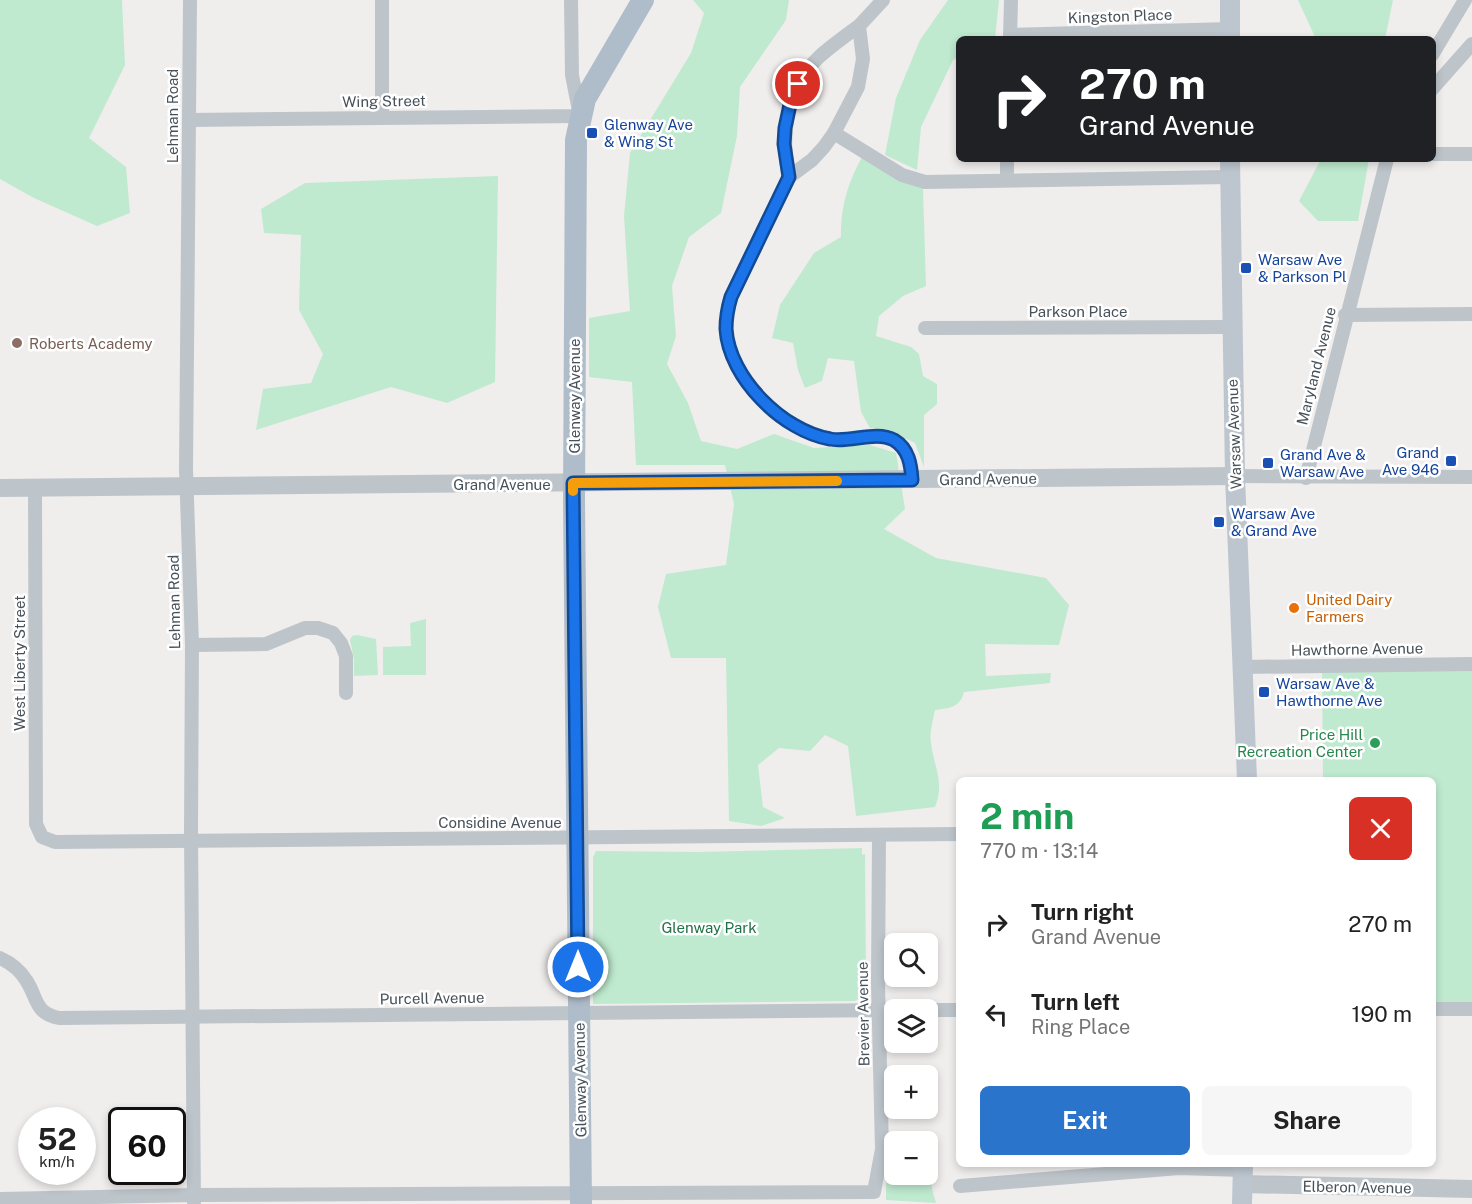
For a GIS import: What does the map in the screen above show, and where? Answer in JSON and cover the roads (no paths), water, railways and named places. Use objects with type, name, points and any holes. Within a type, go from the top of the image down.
[{"type":"main road","name":"Glenway Avenue","points":[[581,1198],[578,1013],[579,838],[573,483],[576,140],[585,99],[643,0]]},
{"type":"main road","points":[[1230,0],[1230,34]]},
{"type":"main road","name":"Warsaw Avenue","points":[[1230,168],[1235,476],[1247,777]]},
{"type":"main road","points":[[1242,1204],[1243,1173]]},
{"type":"street","name":"Lehman Road","points":[[190,0],[187,487],[192,645],[194,1200]]},
{"type":"street","points":[[382,0],[382,117]]},
{"type":"street","points":[[571,0],[572,75],[580,116]]},
{"type":"street","points":[[789,177],[784,144],[785,128],[791,100],[798,84],[819,57],[859,26],[883,0]]},
{"type":"street","points":[[1010,36],[1011,0]]},
{"type":"street","points":[[1436,48],[1465,0]]},
{"type":"street","points":[[859,26],[863,59],[858,87],[834,133],[812,160],[789,177],[731,297],[726,329],[734,360],[770,408],[802,430],[817,436],[833,440],[874,437],[894,440],[909,457],[912,480]]},
{"type":"street","name":"Kingston Place","points":[[1083,36],[1230,34]]},
{"type":"street","points":[[1436,84],[1472,44]]},
{"type":"street","name":"Wing Street","points":[[189,120],[580,116]]},
{"type":"street","points":[[834,133],[911,180],[925,182],[1230,168]]},
{"type":"street","points":[[1436,154],[1472,154]]},
{"type":"street","points":[[1007,162],[1007,180]]},
{"type":"street","name":"Maryland Avenue","points":[[1306,478],[1345,315],[1386,162]]},
{"type":"street","points":[[1345,315],[1472,314]]},
{"type":"street","name":"Parkson Place","points":[[925,328],[1231,327]]},
{"type":"street","name":"Grand Avenue","points":[[0,488],[1235,476],[1472,477]]},
{"type":"street","name":"West Liberty Street","points":[[35,488],[36,824],[42,837]]},
{"type":"street","points":[[192,645],[266,644],[305,628],[318,628],[333,633],[341,643],[346,656],[346,693]]},
{"type":"street","name":"Hawthorne Avenue","points":[[1243,667],[1472,664]]},
{"type":"street","name":"Considine Avenue","points":[[42,837],[55,842],[191,842],[956,834]]},
{"type":"street","name":"Brevier Avenue","points":[[581,1198],[874,1192],[882,1149],[879,836]]},
{"type":"street","name":"Purcell Avenue","points":[[0,958],[17,968],[40,1009],[52,1017],[192,1018],[884,1011]]},
{"type":"street","points":[[1436,1009],[1472,1009]]},
{"type":"street","points":[[938,1010],[956,1010]]},
{"type":"street","points":[[960,1186],[1179,1168],[1243,1173]]},
{"type":"street","name":"Elberon Avenue","points":[[1243,1173],[1472,1189]]},
{"type":"street","points":[[0,1199],[581,1198]]},
{"type":"place","name":"Glenway Ave & Wing St","points":[[592,133]]},
{"type":"place","name":"Warsaw Ave & Parkson Pl","points":[[1246,268]]},
{"type":"place","name":"Roberts Academy","points":[[17,343]]},
{"type":"place","name":"Grand Ave 946","points":[[1451,461]]},
{"type":"place","name":"Grand Ave & Warsaw Ave","points":[[1268,463]]},
{"type":"place","name":"Warsaw Ave & Grand Ave","points":[[1219,522]]},
{"type":"place","name":"United Dairy Farmers","points":[[1294,608]]},
{"type":"place","name":"Warsaw Ave & Hawthorne Ave","points":[[1264,692]]},
{"type":"place","name":"Price Hill Recreation Center","points":[[1375,743]]},
{"type":"park label","name":"Glenway Park","points":[[709,927]]}]
